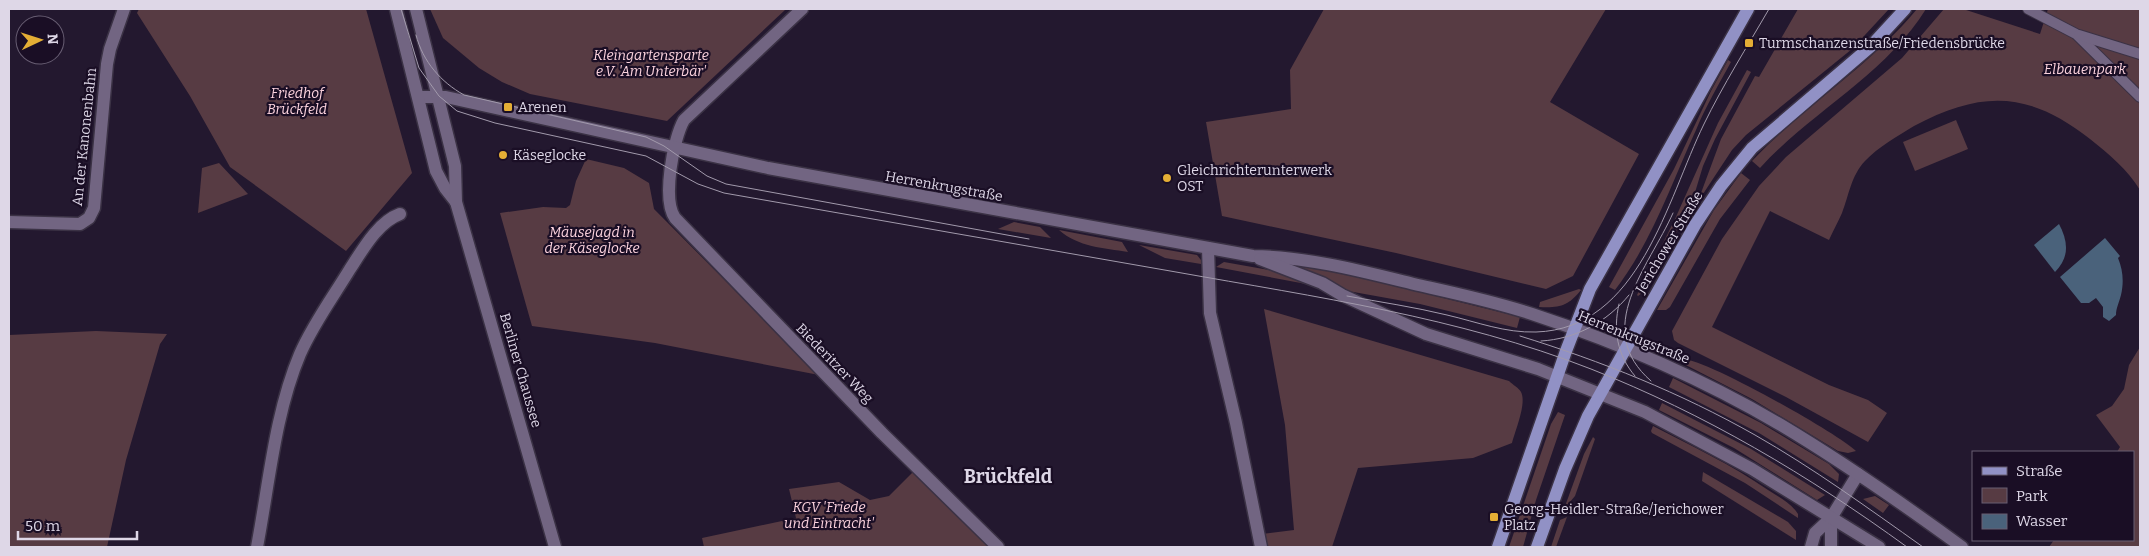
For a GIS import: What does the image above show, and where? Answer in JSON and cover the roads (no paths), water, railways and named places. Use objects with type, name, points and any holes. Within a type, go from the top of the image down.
[{"type":"main road","points":[[1498,547],[1557,376],[1596,278],[1748,9]]},
{"type":"main road","name":"Jerichower Straße","points":[[1537,547],[1564,468],[1600,394],[1695,225],[1721,186],[1740,161],[1770,131],[1870,48],[1905,9]]},
{"type":"street","name":"An der Kanonenbahn","points":[[9,222],[80,224],[89,218],[94,208],[107,64],[110,49],[124,9]]},
{"type":"street","name":"Berliner Chaussee","points":[[396,9],[436,171],[445,188],[456,202]]},
{"type":"street","name":"Berliner Chaussee","points":[[416,9],[455,166],[456,202],[556,547]]},
{"type":"street","points":[[675,148],[684,120],[802,9]]},
{"type":"street","points":[[2028,9],[2076,34],[2140,54]]},
{"type":"street","points":[[2076,34],[2140,98]]},
{"type":"street","name":"Herrenkrugstraße","points":[[419,97],[439,96],[857,186],[1253,256],[1302,260],[1488,301],[1575,329],[1665,365],[1727,395],[1779,424],[1858,474],[1962,547]]},
{"type":"street","name":"Biederitzer Weg","points":[[675,148],[669,190],[669,207],[675,218],[875,426],[998,547]]},
{"type":"street","points":[[257,547],[282,414],[300,356],[316,324],[354,263],[381,226],[389,218],[400,214]]},
{"type":"street","points":[[1208,248],[1210,314],[1236,423],[1261,547]]},
{"type":"street","name":"Herrenkrugstraße","points":[[1253,256],[1322,283],[1342,295],[1426,334],[1557,376],[1645,412],[1752,469],[1879,547]]},
{"type":"street","points":[[1811,547],[1815,533],[1830,518],[1858,474]]},
{"type":"street","points":[[1830,518],[1831,547]]},
{"type":"water","points":[[2059,224],[2066,243],[2066,249],[2063,261],[2055,272],[2034,245]]},
{"type":"water","points":[[2105,238],[2120,256],[2118,258],[2122,276],[2122,290],[2116,315],[2109,321],[2103,317],[2103,307],[2096,298],[2089,303],[2081,303],[2060,277]]},
{"type":"tram line","points":[[401,9],[419,68],[439,96],[457,111],[495,123],[646,156],[698,184],[724,193],[1334,300],[1386,310],[1490,335],[1591,369],[1715,426],[1794,471],[1907,547]]},
{"type":"tram line","points":[[1347,296],[1447,315],[1502,329],[1525,332],[1536,332],[1571,325],[1600,309],[1625,285],[1645,255],[1662,222],[1711,109],[1769,9]]},
{"type":"tram line","points":[[416,35],[423,54],[434,70],[448,84],[464,95],[646,137],[664,146],[707,176],[726,184],[1029,239]]},
{"type":"tram line","points":[[1651,381],[1634,361],[1626,340],[1625,319],[1630,298],[1673,213]]},
{"type":"tram line","points":[[1541,341],[1566,337],[1590,327],[1611,313],[1629,295]]},
{"type":"tram line","points":[[1619,304],[1616,323],[1618,342],[1624,360],[1635,376]]},
{"type":"tram line","points":[[1520,336],[1640,379],[1727,420],[1777,448],[1819,475],[1923,547]]},
{"type":"place","name":"Turmschanzenstraße/Friedensbrücke","points":[[1749,43]]},
{"type":"place","name":"Arenen","points":[[508,107]]},
{"type":"place","name":"Käseglocke","points":[[503,155]]},
{"type":"place","name":"Gleichrichterunterwerk OST","points":[[1167,178]]},
{"type":"place","name":"Georg-Heidler-Straße/Jerichower Platz","points":[[1494,517]]},
{"type":"district","name":"Brückfeld","points":[[1008,476]]},
{"type":"park label","name":"Kleingartensparte e.V. 'Am Unterbär'","points":[[651,64]]},
{"type":"park label","name":"Elbauenpark","points":[[2085,69]]},
{"type":"park label","name":"Friedhof Brückfeld","points":[[297,102]]},
{"type":"park label","name":"Mäusejagd in der Käseglocke","points":[[592,240]]},
{"type":"park label","name":"KGV 'Friede und Eintracht'","points":[[829,516]]}]
